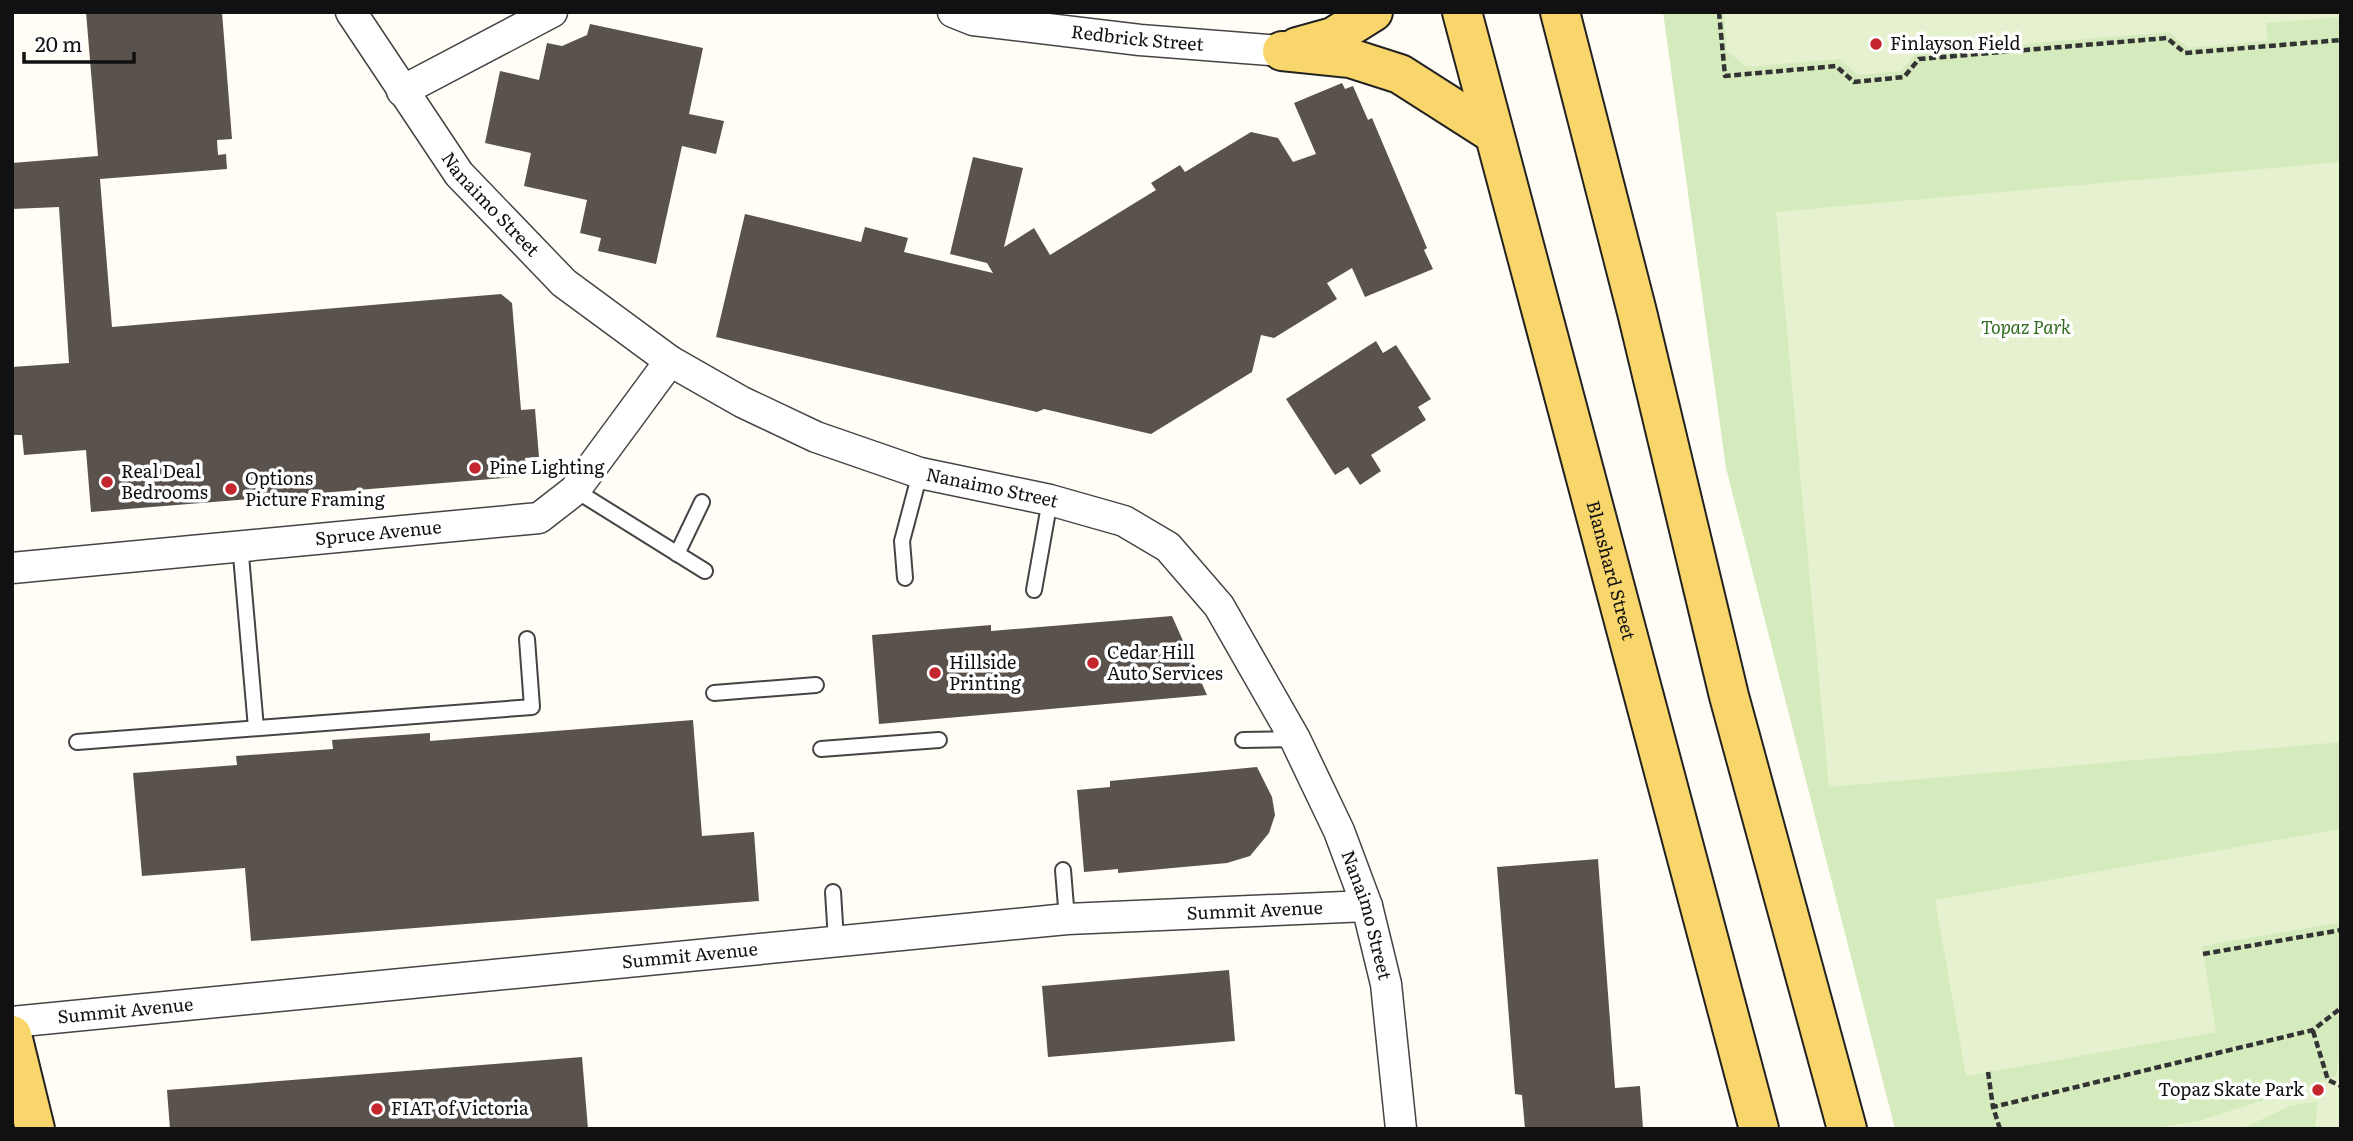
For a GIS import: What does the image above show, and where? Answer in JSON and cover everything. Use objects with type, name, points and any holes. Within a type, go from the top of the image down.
[{"type":"main road","points":[[1282,51],[1333,37],[1373,12]]},
{"type":"main road","name":"Blanshard Street","points":[[1462,12],[1759,1129]]},
{"type":"main road","points":[[1560,12],[1637,312],[1732,709],[1847,1129]]},
{"type":"main road","points":[[1282,51],[1350,58],[1400,74],[1494,134]]},
{"type":"main road","points":[[12,1035],[35,1129]]},
{"type":"street","name":"Nanaimo Street","points":[[351,12],[459,174],[564,283],[670,361],[741,402],[816,437],[920,473],[1050,500],[1124,521],[1168,547],[1219,606],[1294,739],[1339,831],[1367,906],[1386,984],[1394,1031],[1401,1129]]},
{"type":"street","points":[[402,91],[552,12]]},
{"type":"street","name":"Redbrick Street","points":[[953,12],[973,20],[1140,40],[1282,51]]},
{"type":"street","name":"Spruce Avenue","points":[[12,568],[240,544],[539,518],[575,490],[670,361]]},
{"type":"street","name":"Summit Avenue","points":[[12,1022],[1067,919],[1367,906]]},
{"type":"lane","points":[[905,578],[902,541],[920,473]]},
{"type":"lane","points":[[575,490],[705,571]]},
{"type":"lane","points":[[1034,590],[1050,500]]},
{"type":"lane","points":[[677,554],[702,502]]},
{"type":"lane","points":[[240,544],[256,727]]},
{"type":"lane","points":[[77,742],[532,707],[527,639]]},
{"type":"lane","points":[[714,693],[817,685]]},
{"type":"lane","points":[[1243,740],[1294,739]]},
{"type":"lane","points":[[821,748],[939,740]]},
{"type":"lane","points":[[1063,870],[1067,919]]},
{"type":"lane","points":[[833,892],[836,940]]},
{"type":"path","points":[[1719,12],[1725,76],[1836,66],[1854,82],[1904,77],[1919,59],[2168,38],[2185,53],[2341,40]]},
{"type":"path","points":[[2203,954],[2341,930]]},
{"type":"path","points":[[1993,1107],[2313,1030],[2341,1008]]},
{"type":"path","points":[[2313,1030],[2328,1080],[2341,1086]]},
{"type":"path","points":[[1988,1072],[1993,1107],[2000,1129]]},
{"type":"green space","name":"Topaz Park","points":[[1663,12],[2341,12],[2341,1129],[1895,1129],[1726,468]]},
{"type":"green space","name":"Finlayson Field","points":[[1724,12],[2341,12],[2341,17],[2266,23],[2267,41],[2188,48],[2169,32],[1916,53],[1901,71],[1858,75],[1839,59],[1747,67],[1727,51]]},
{"type":"green space","points":[[2341,162],[2341,742],[1829,787],[1776,212]]},
{"type":"green space","points":[[2341,829],[2341,922],[2202,946],[2216,1032],[1966,1076],[1935,900]]},
{"type":"green space","name":"Topaz Skate Park","points":[[2339,1056],[2341,1129],[2315,1129],[2318,1101],[2290,1106],[2241,1129],[2149,1129],[2199,1121],[2336,1077]]},
{"type":"building","points":[[86,12],[222,12],[232,139],[217,140],[218,155],[226,154],[227,169],[100,179],[112,327],[501,294],[512,303],[521,410],[535,409],[539,457],[525,458],[527,476],[91,512],[86,450],[24,455],[22,435],[12,435],[12,367],[69,363],[59,207],[12,209],[12,163],[98,156]]},
{"type":"building","points":[[590,24],[703,48],[689,114],[724,121],[716,154],[682,146],[656,264],[598,251],[601,238],[580,233],[587,200],[524,186],[531,153],[485,143],[500,71],[539,80],[547,43],[562,46],[587,35]]},
{"type":"building","points":[[1342,83],[1345,89],[1353,86],[1368,120],[1372,118],[1427,248],[1424,250],[1433,269],[1365,297],[1352,268],[1327,283],[1337,299],[1274,338],[1261,335],[1252,372],[1151,434],[1044,409],[1037,412],[716,337],[745,214],[861,242],[865,227],[908,238],[904,252],[993,273],[987,263],[950,254],[973,157],[1023,168],[1004,247],[1034,228],[1050,255],[1156,190],[1151,183],[1180,165],[1185,172],[1251,132],[1278,138],[1293,162],[1316,154],[1294,103]]},
{"type":"building","points":[[1376,341],[1383,353],[1396,345],[1431,399],[1418,407],[1426,420],[1371,455],[1381,471],[1360,485],[1348,467],[1335,475],[1286,399]]},
{"type":"building","points":[[1172,616],[1207,695],[879,724],[872,635],[991,625],[991,631]]},
{"type":"building","points":[[693,720],[702,836],[754,832],[759,901],[251,941],[245,868],[142,876],[133,773],[237,765],[236,756],[333,749],[332,740],[430,733],[430,741]]},
{"type":"building","points":[[1257,767],[1272,797],[1275,815],[1269,833],[1250,856],[1227,863],[1118,873],[1118,869],[1084,872],[1077,790],[1110,787],[1110,781]]},
{"type":"building","points":[[1598,859],[1615,1088],[1640,1086],[1643,1129],[1525,1129],[1522,1095],[1515,1094],[1497,867]]},
{"type":"building","points":[[1229,970],[1235,1041],[1048,1057],[1042,986]]},
{"type":"building","name":"FIAT of Victoria","points":[[582,1057],[588,1129],[170,1129],[167,1090]]},
{"type":"place","name":"Finlayson Field","points":[[1876,44]]},
{"type":"place","name":"Pine Lighting","points":[[475,468]]},
{"type":"place","name":"Real Deal Bedrooms","points":[[107,482]]},
{"type":"place","name":"Options Picture Framing","points":[[231,489]]},
{"type":"place","name":"Cedar Hill Auto Services","points":[[1093,663]]},
{"type":"place","name":"Hillside Printing","points":[[935,673]]},
{"type":"place","name":"Topaz Skate Park","points":[[2318,1090]]},
{"type":"place","name":"FIAT of Victoria","points":[[377,1109]]}]
